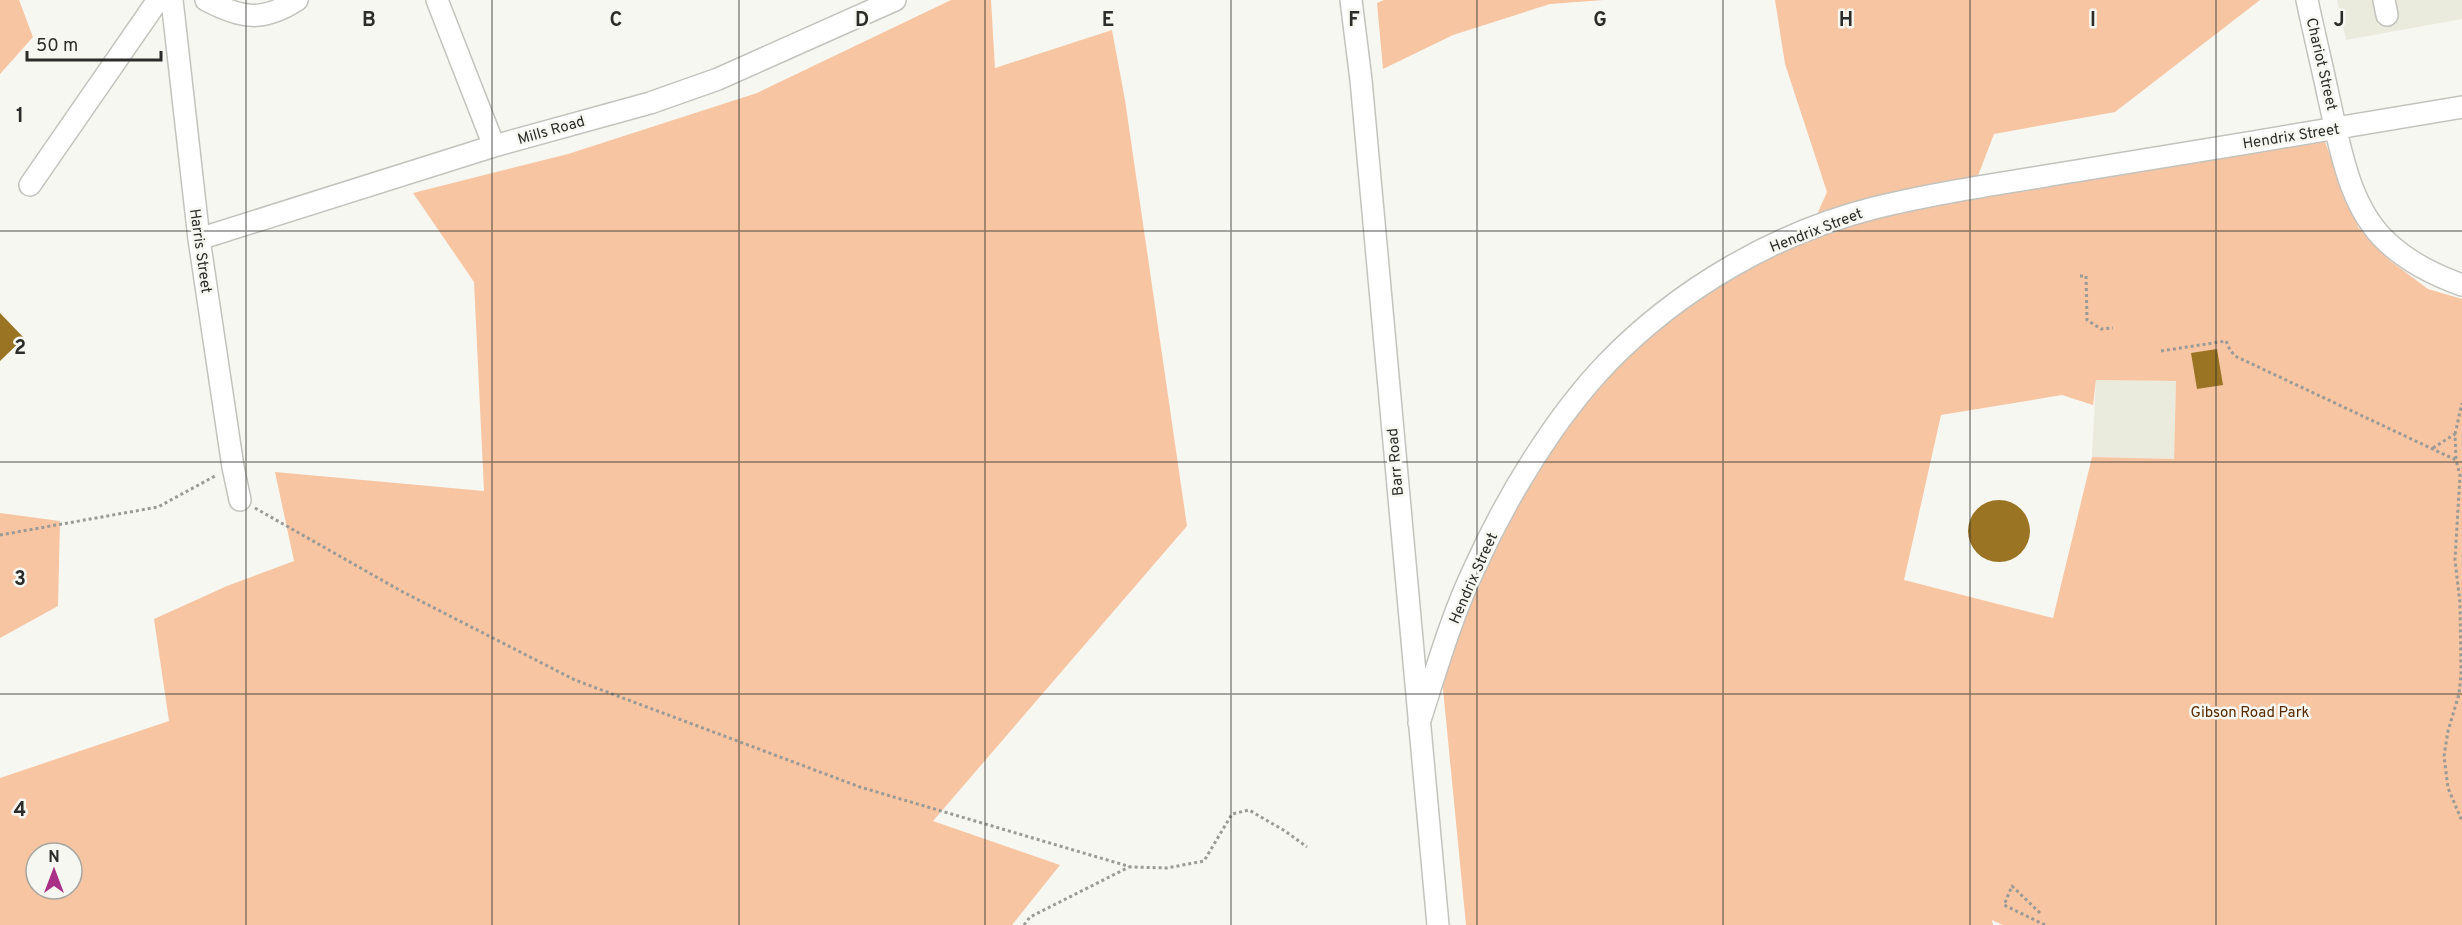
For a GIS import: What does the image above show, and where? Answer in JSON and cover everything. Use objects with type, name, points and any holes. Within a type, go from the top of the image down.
[{"type":"street","points":[[30,185],[158,0]]},
{"type":"street","name":"Harris Street","points":[[172,0],[199,239],[240,500]]},
{"type":"street","points":[[206,0],[228,12],[250,16],[265,15],[297,0]]},
{"type":"street","points":[[437,0],[494,146]]},
{"type":"street","name":"Mills Road","points":[[199,239],[494,146],[650,103],[718,80],[895,0]]},
{"type":"street","name":"Barr Road","points":[[1351,0],[1361,80],[1438,925]]},
{"type":"street","name":"Chariot Street","points":[[2307,0],[2345,168],[2362,208],[2385,240],[2409,260],[2438,276],[2462,285]]},
{"type":"street","name":"Hendrix Street","points":[[1419,723],[1455,614],[1475,566],[1506,505],[1542,447],[1606,364],[1644,328],[1688,294],[1732,267],[1777,244],[1825,224],[1873,208],[1979,187],[2462,107]]},
{"type":"path","points":[[2080,276],[2086,276],[2087,320],[2101,329],[2113,328]]},
{"type":"path","points":[[2161,351],[2226,341],[2235,356],[2456,460]]},
{"type":"path","points":[[2462,403],[2456,434],[2456,460],[2460,475],[2455,540],[2460,603],[2461,673],[2459,694],[2448,731],[2444,763],[2448,788],[2462,821]]},
{"type":"path","points":[[2433,448],[2456,434]]},
{"type":"path","points":[[0,535],[158,507],[233,467]]},
{"type":"path","points":[[240,500],[401,591],[575,680],[860,787],[1131,867],[1167,868],[1204,861],[1232,814],[1249,810],[1285,831],[1307,848]]},
{"type":"path","points":[[2457,576],[2462,574]]},
{"type":"path","points":[[1024,925],[1030,917],[1131,867]]},
{"type":"path","points":[[2040,913],[2012,886],[2004,905],[2045,925]]},
{"type":"shaded area","points":[[2337,0],[2462,0],[2462,19],[2346,40]]},
{"type":"shaded area","points":[[2096,380],[2176,381],[2174,459],[2092,457]]},
{"type":"green space","points":[[0,0],[19,0],[33,37],[0,74]]},
{"type":"green space","points":[[951,0],[991,0],[995,68],[1112,30],[1125,100],[1187,526],[933,821],[1060,865],[1012,925],[0,925],[0,778],[169,721],[154,619],[227,586],[294,561],[275,472],[484,491],[474,282],[413,193],[568,154],[757,93]]},
{"type":"green space","points":[[1384,0],[1604,0],[1550,4],[1453,35],[1383,69],[1377,3]]},
{"type":"green space","name":"Gibson Road Park","points":[[1775,0],[2260,0],[2115,112],[1994,134],[1976,181],[2071,179],[2325,142],[2358,227],[2389,260],[2428,289],[2462,299],[2462,925],[2003,925],[1992,920],[1993,925],[1466,925],[1440,658],[1506,505],[1644,328],[1810,230],[1827,192],[1785,64]],"holes":[[[2096,380],[2176,381],[2174,459],[2092,457],[2053,618],[1904,580],[1941,415],[2062,395],[2093,405]]]},
{"type":"green space","points":[[0,513],[60,521],[58,606],[0,638]]},
{"type":"building","points":[[0,313],[24,338],[0,361]]},
{"type":"building","points":[[2217,349],[2223,385],[2197,389],[2191,353]]},
{"type":"building","points":[[1993,500],[2005,500],[2021,509],[2028,519],[2030,531],[2028,543],[2021,553],[2005,562],[1993,562],[1982,557],[1973,548],[1968,537],[1968,525],[1973,514],[1982,505]]}]
